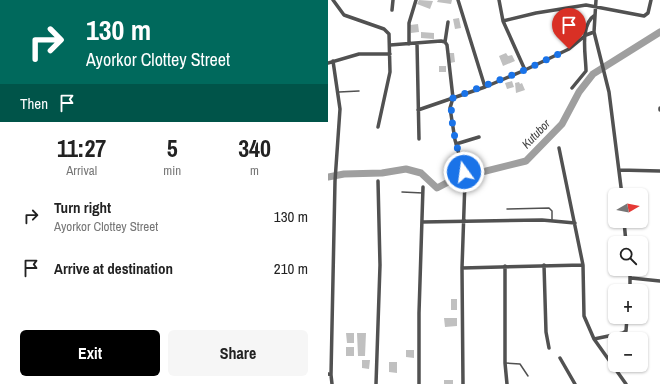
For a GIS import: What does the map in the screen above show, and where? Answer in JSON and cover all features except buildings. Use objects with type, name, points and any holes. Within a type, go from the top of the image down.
[{"type":"street","points":[[333,0],[344,15],[386,30],[390,45],[390,72],[378,127]]},
{"type":"street","points":[[392,10],[393,0]]},
{"type":"street","points":[[409,44],[409,22],[416,0]]},
{"type":"street","points":[[458,0],[485,87]]},
{"type":"street","points":[[499,0],[503,21],[525,70]]},
{"type":"street","points":[[596,0],[594,32],[609,92],[621,188]]},
{"type":"street","points":[[503,21],[536,13],[586,5],[644,16],[648,13],[651,0]]},
{"type":"street","points":[[572,88],[586,72],[586,35],[588,22],[595,16]]},
{"type":"street","points":[[448,22],[445,42],[453,98],[450,108],[456,144],[464,172]]},
{"type":"street","points":[[418,110],[485,87],[525,70],[569,49],[586,35],[594,32]]},
{"type":"street","points":[[390,45],[445,42]]},
{"type":"street","points":[[418,43],[419,139]]},
{"type":"street","points":[[328,63],[365,53],[390,54]]},
{"type":"street","points":[[332,384],[330,375],[335,181],[340,109],[339,92],[335,81],[333,61]]},
{"type":"street","points":[[456,144],[479,137]]},
{"type":"street","points":[[559,148],[575,223],[582,265],[583,310],[594,339],[626,384]]},
{"type":"street","points":[[619,170],[660,170]]},
{"type":"street","points":[[463,384],[462,268],[465,180]]},
{"type":"street","points":[[376,384],[380,266],[378,181]]},
{"type":"street","points":[[419,384],[419,313],[423,187]]},
{"type":"street","points":[[422,222],[552,221],[575,223]]},
{"type":"street","points":[[544,265],[546,332],[549,348]]},
{"type":"street","points":[[462,268],[582,265]]},
{"type":"street","points":[[505,266],[505,363],[507,384]]},
{"type":"street","points":[[631,284],[631,278],[660,280]]},
{"type":"street","points":[[594,339],[625,332],[626,324]]},
{"type":"street","points":[[560,358],[575,384]]},
{"type":"lane","points":[[339,92],[359,91]]},
{"type":"lane","points":[[402,192],[423,193]]},
{"type":"lane","points":[[507,209],[548,208],[552,211],[552,221]]},
{"type":"lane","points":[[505,363],[520,364],[528,376]]},
{"type":"waterway","name":"Kutubor","points":[[328,177],[344,174],[382,173],[406,169],[421,173],[437,188],[454,179],[526,161],[562,124],[579,92],[593,74],[660,32]]},
{"type":"route","points":[[464,172],[454,135],[451,111],[453,98],[485,87],[569,49]]}]
